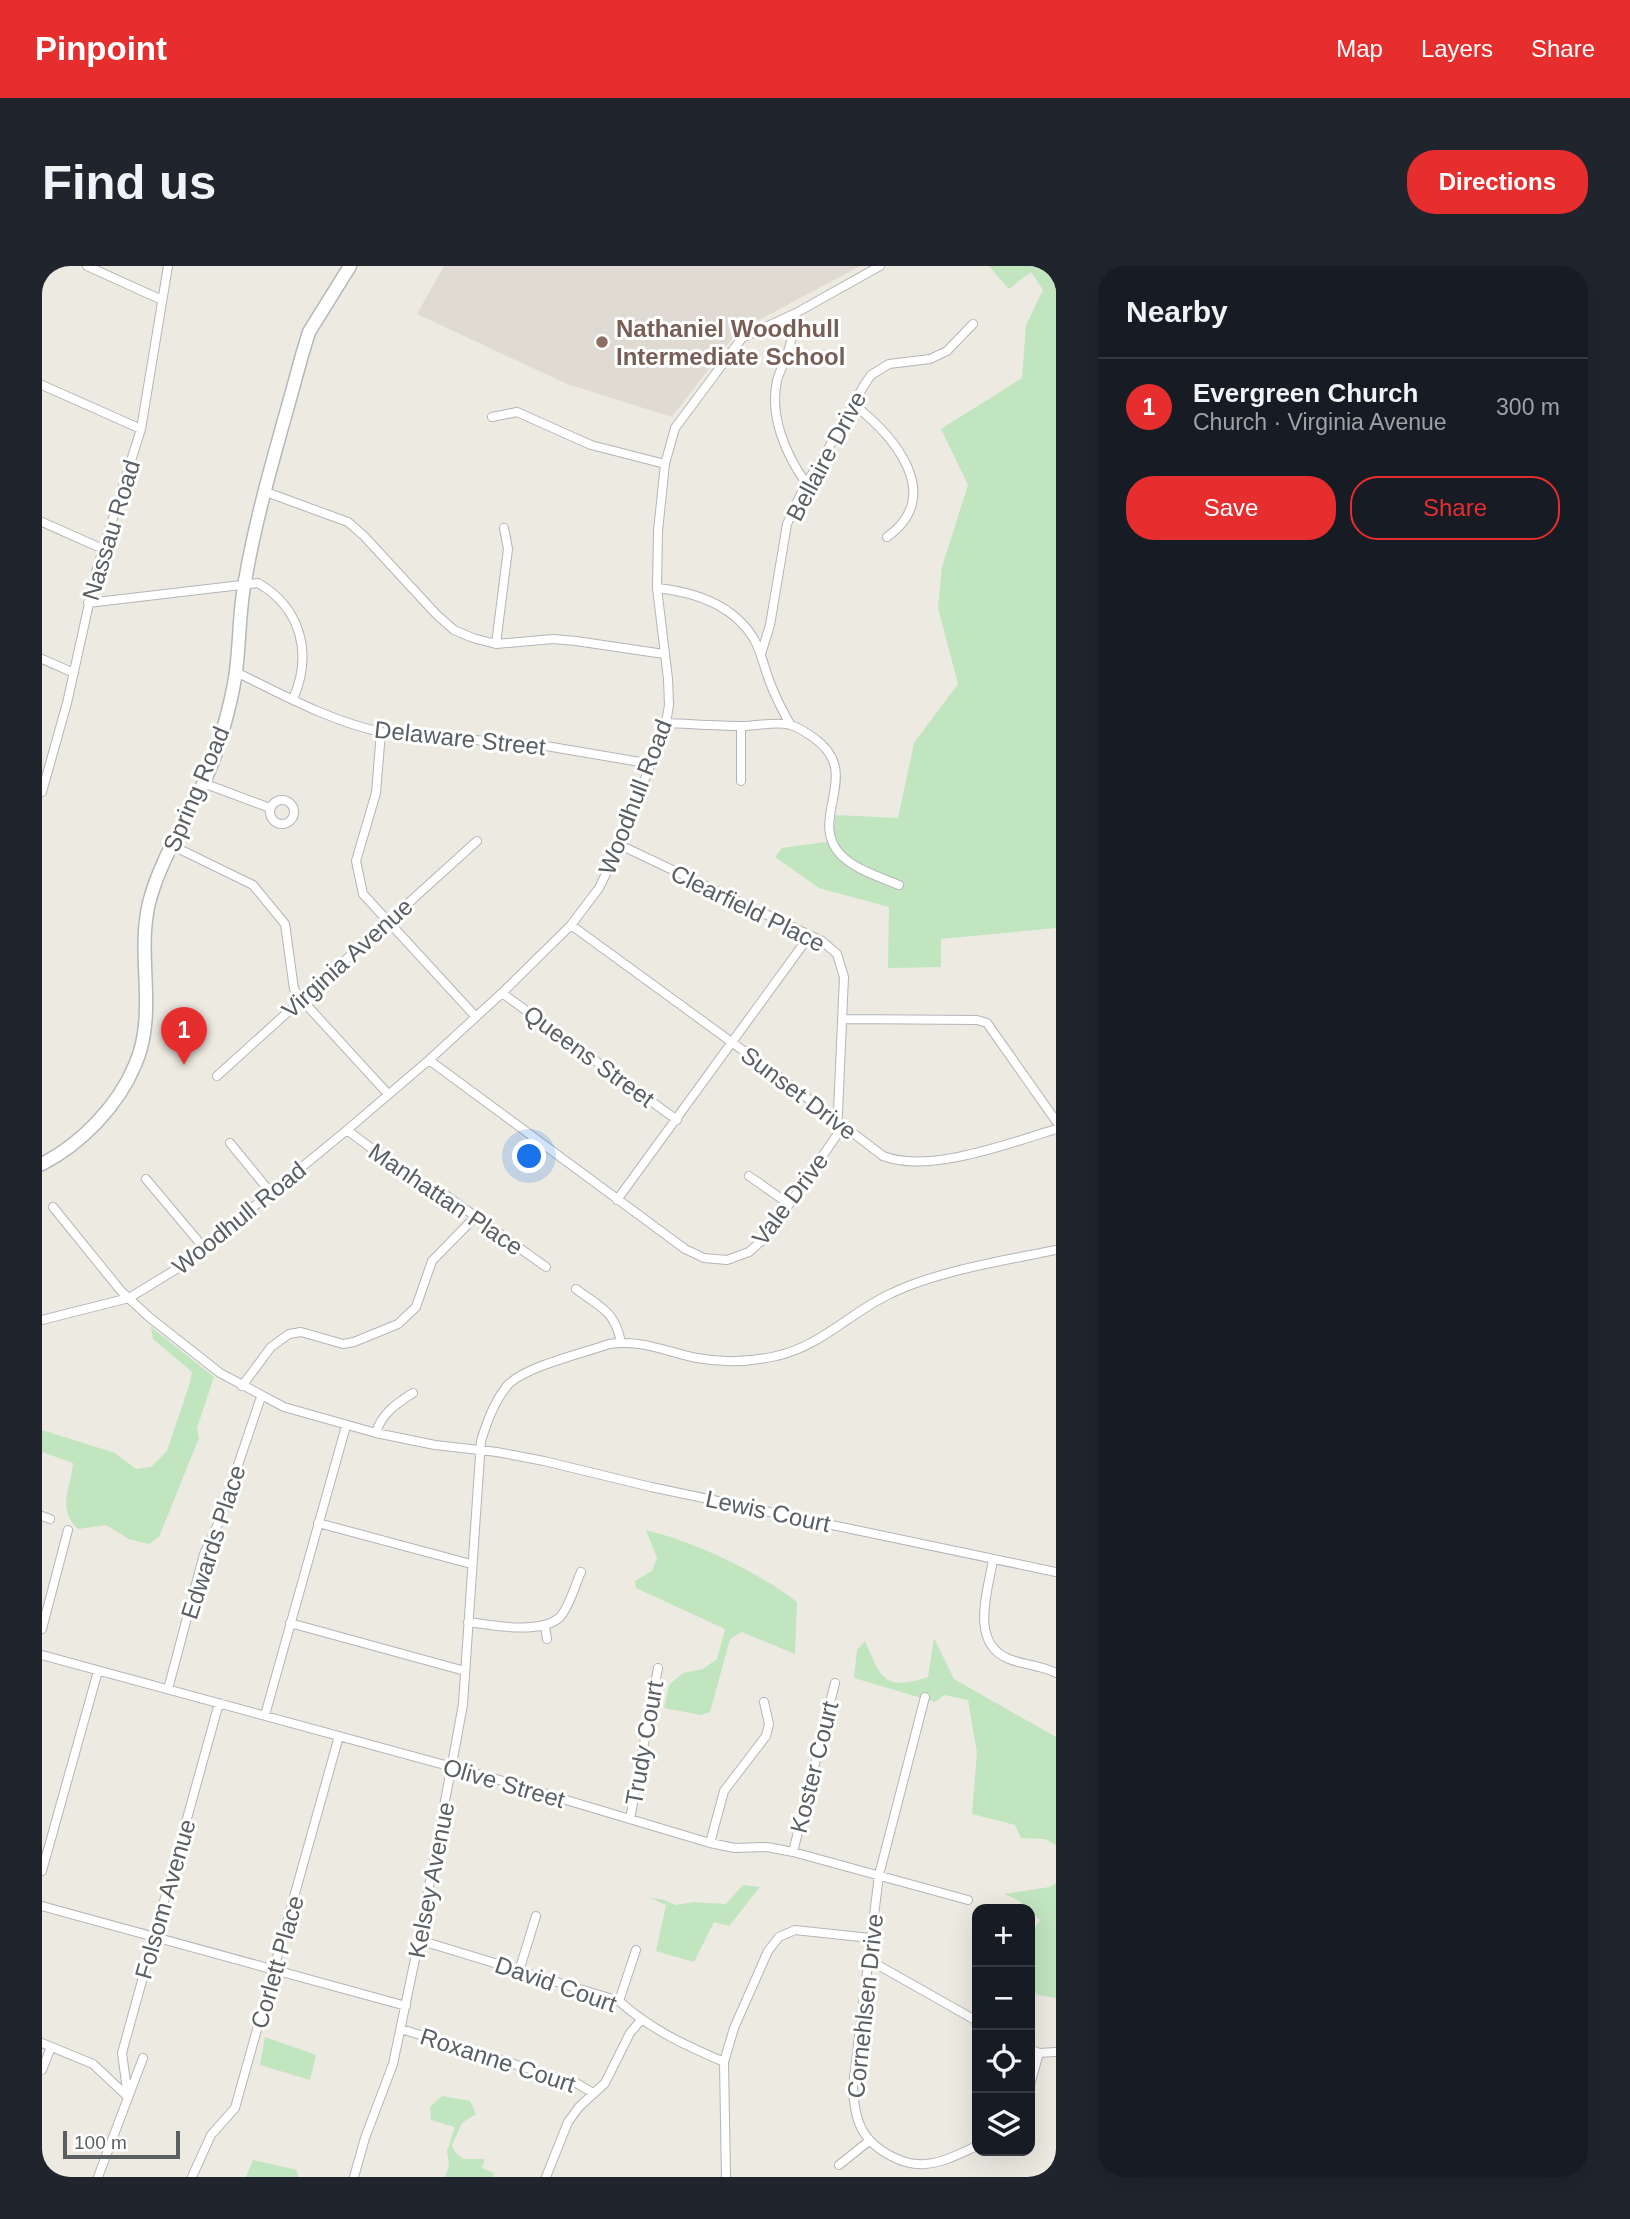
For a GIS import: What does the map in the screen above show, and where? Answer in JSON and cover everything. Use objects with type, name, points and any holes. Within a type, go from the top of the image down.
[{"type":"main road","name":"Spring Road","points":[[42,1164],[69,1146],[95,1122],[115,1100],[136,1063],[145,1031],[147,1007],[144,937],[148,906],[158,877],[218,748],[236,672],[244,584],[309,332],[350,266]]},
{"type":"street","points":[[86,266],[162,300]]},
{"type":"street","name":"Nassau Road","points":[[42,790],[74,673],[88,603],[141,429],[168,266]]},
{"type":"street","name":"Woodhull Road","points":[[42,1320],[129,1298],[204,1248],[429,1060],[571,925],[599,888],[620,845],[666,723],[669,705],[668,679],[657,588],[658,531],[666,464],[675,428],[742,338],[796,313],[880,266]]},
{"type":"street","points":[[796,313],[793,336],[777,379],[775,401],[778,424],[793,465],[806,483]]},
{"type":"street","name":"Bellaire Drive","points":[[761,654],[770,625],[787,524],[806,483],[871,375],[889,364],[930,359],[947,351],[973,324]]},
{"type":"street","points":[[42,385],[141,429]]},
{"type":"street","points":[[853,404],[889,435],[904,457],[912,480],[909,515],[903,526],[887,537]]},
{"type":"street","points":[[492,417],[517,412],[592,445],[666,464]]},
{"type":"street","points":[[266,492],[348,522],[454,630],[473,638],[496,644],[553,639],[663,654]]},
{"type":"street","points":[[42,522],[103,549]]},
{"type":"street","points":[[496,644],[508,549],[504,528]]},
{"type":"street","points":[[88,603],[258,583],[279,597],[288,608],[301,635],[303,671],[293,699]]},
{"type":"street","points":[[657,588],[687,591],[705,597],[725,608],[749,632],[761,654],[779,705],[790,724],[825,746],[835,762],[837,779],[829,827],[840,854],[853,865],[899,885]]},
{"type":"street","points":[[42,659],[74,673]]},
{"type":"street","name":"Delaware Street","points":[[236,672],[337,720],[381,732],[546,746],[652,764]]},
{"type":"street","points":[[666,723],[741,726],[790,724]]},
{"type":"street","points":[[741,726],[741,781]]},
{"type":"street","points":[[381,732],[376,793],[356,860],[363,894],[476,1017]]},
{"type":"street","points":[[203,783],[270,808]]},
{"type":"street","name":"Virginia Avenue","points":[[217,1076],[477,841]]},
{"type":"street","name":"Clearfield Place","points":[[620,845],[810,935],[837,954],[844,977],[837,1121]]},
{"type":"street","points":[[173,846],[253,885],[285,924],[294,989],[388,1094]]},
{"type":"street","name":"Sunset Drive","points":[[571,925],[883,1156],[907,1161],[979,1153],[1056,1129]]},
{"type":"street","points":[[617,1200],[810,935]]},
{"type":"street","name":"Queens Street","points":[[502,993],[677,1120]]},
{"type":"street","points":[[843,1019],[977,1020],[987,1023],[1056,1121]]},
{"type":"street","name":"Vale Drive","points":[[429,1060],[685,1249],[704,1258],[727,1260],[749,1252],[766,1236],[837,1135],[837,1121]]},
{"type":"street","name":"Manhattan Place","points":[[346,1130],[419,1184],[447,1196],[546,1267]]},
{"type":"street","points":[[230,1143],[271,1192]]},
{"type":"street","points":[[749,1176],[789,1204]]},
{"type":"street","points":[[146,1179],[204,1248]]},
{"type":"street","name":"Lewis Court","points":[[53,1207],[129,1298],[169,1334],[242,1386],[284,1408],[376,1433],[435,1445],[544,1461],[650,1487],[1056,1572]]},
{"type":"street","points":[[242,1386],[271,1347],[289,1334],[301,1332],[343,1344],[398,1324],[416,1307],[432,1261],[476,1216]]},
{"type":"street","points":[[576,1289],[611,1315],[617,1324],[621,1342],[642,1343],[721,1362],[753,1361],[779,1356],[817,1340],[875,1301],[913,1283],[1056,1250]]},
{"type":"street","name":"Kelsey Avenue","points":[[354,2177],[365,2138],[387,2084],[401,2029],[452,1769],[463,1704],[480,1451],[486,1425],[509,1384],[520,1376],[621,1342]]},
{"type":"street","points":[[376,1433],[387,1413],[413,1393]]},
{"type":"street","name":"Edwards Place","points":[[168,1689],[204,1554],[218,1524],[261,1397]]},
{"type":"street","points":[[265,1715],[346,1426]]},
{"type":"street","points":[[318,1522],[471,1564]]},
{"type":"street","points":[[42,1629],[68,1530]]},
{"type":"street","points":[[993,1560],[983,1625],[990,1645],[1006,1658],[1056,1673]]},
{"type":"street","points":[[468,1622],[521,1628],[545,1626],[560,1617],[580,1572]]},
{"type":"street","points":[[290,1623],[465,1671]]},
{"type":"street","points":[[545,1626],[547,1639]]},
{"type":"street","name":"Olive Street","points":[[42,1654],[710,1843],[735,1848],[767,1847],[793,1852],[968,1900]]},
{"type":"street","name":"Trudy Court","points":[[630,1819],[658,1668]]},
{"type":"street","points":[[42,1871],[98,1671]]},
{"type":"street","name":"Koster Court","points":[[793,1852],[835,1683]]},
{"type":"street","name":"Cornehlsen Drive","points":[[869,2141],[859,2125],[853,2107],[853,2086],[870,1938],[879,1875],[925,1697]]},
{"type":"street","points":[[710,1843],[724,1791],[766,1736],[769,1724],[764,1702]]},
{"type":"street","name":"Folsom Avenue","points":[[128,2097],[121,2053],[219,1703]]},
{"type":"street","name":"Corlett Place","points":[[192,2177],[211,2135],[235,2108],[339,1736]]},
{"type":"street","points":[[42,1906],[406,2006]]},
{"type":"street","points":[[519,1970],[536,1916]]},
{"type":"street","points":[[726,2177],[724,2062],[727,2045],[768,1951],[779,1937],[795,1930],[870,1938]]},
{"type":"street","name":"David Court","points":[[419,1940],[619,2001],[664,2035],[724,2062]]},
{"type":"street","points":[[619,2001],[636,1950]]},
{"type":"street","points":[[869,1960],[972,2018]]},
{"type":"street","points":[[546,2177],[568,2122],[579,2107],[605,2083],[630,2033],[641,2020]]},
{"type":"street","name":"Roxanne Court","points":[[401,2029],[578,2084],[593,2093]]},
{"type":"street","points":[[42,2043],[93,2064],[128,2097]]},
{"type":"street","points":[[42,2070],[51,2047]]},
{"type":"street","points":[[1035,2051],[1056,2052]]},
{"type":"street","points":[[1035,2067],[1039,2053]]},
{"type":"street","points":[[99,2177],[143,2058]]},
{"type":"street","points":[[839,2165],[869,2141],[905,2163],[926,2164],[972,2148]]},
{"type":"shaded area","name":"Nathaniel Woodhull Intermediate School","points":[[444,266],[860,266],[738,331],[672,417],[567,384],[417,314]]},
{"type":"green space","points":[[989,266],[1056,266],[1056,928],[941,939],[941,967],[888,968],[889,907],[819,888],[775,857],[782,848],[833,841],[835,815],[898,818],[914,743],[958,684],[938,608],[942,567],[968,485],[941,429],[1022,378],[1026,325],[1043,290],[1031,272],[1009,289]]},
{"type":"green space","points":[[151,1327],[214,1377],[197,1428],[199,1438],[159,1537],[149,1544],[129,1539],[106,1525],[78,1529],[71,1521],[66,1506],[73,1463],[42,1452],[42,1430],[115,1453],[136,1469],[151,1467],[167,1451],[192,1372],[153,1339]]},
{"type":"green space","points":[[646,1530],[685,1542],[725,1559],[763,1579],[797,1602],[795,1654],[742,1632],[730,1639],[710,1712],[701,1715],[664,1708],[669,1685],[683,1673],[703,1669],[717,1659],[725,1629],[636,1588],[635,1581],[652,1571],[657,1558]]},
{"type":"green space","points":[[934,1638],[954,1679],[1056,1737],[1056,1845],[1045,1839],[1021,1838],[1015,1825],[972,1814],[977,1753],[968,1700],[944,1695],[935,1702],[854,1678],[857,1650],[865,1641],[875,1664],[886,1679],[902,1683],[928,1677]]},
{"type":"green space","points":[[1056,1883],[1056,1998],[1035,1992],[1035,1928],[1040,1920],[1035,1915],[1035,1904],[1022,1904],[1004,1894],[1050,1887]]},
{"type":"green space","points":[[743,1885],[760,1887],[729,1926],[714,1922],[694,1962],[656,1951],[666,1905],[648,1897],[676,1905],[693,1902],[726,1904]]},
{"type":"green space","points":[[265,2037],[316,2055],[310,2080],[260,2065]]},
{"type":"green space","points":[[442,2096],[470,2101],[476,2114],[462,2123],[452,2145],[463,2159],[485,2159],[482,2168],[494,2173],[493,2177],[445,2177],[449,2166],[447,2151],[455,2127],[431,2120],[430,2107]]},
{"type":"green space","points":[[253,2160],[297,2170],[298,2177],[246,2177]]},
{"type":"place","name":"Nathaniel Woodhull Intermediate School","points":[[602,342]]},
{"type":"place","name":"Evergreen Church","points":[[184,1065]]}]
